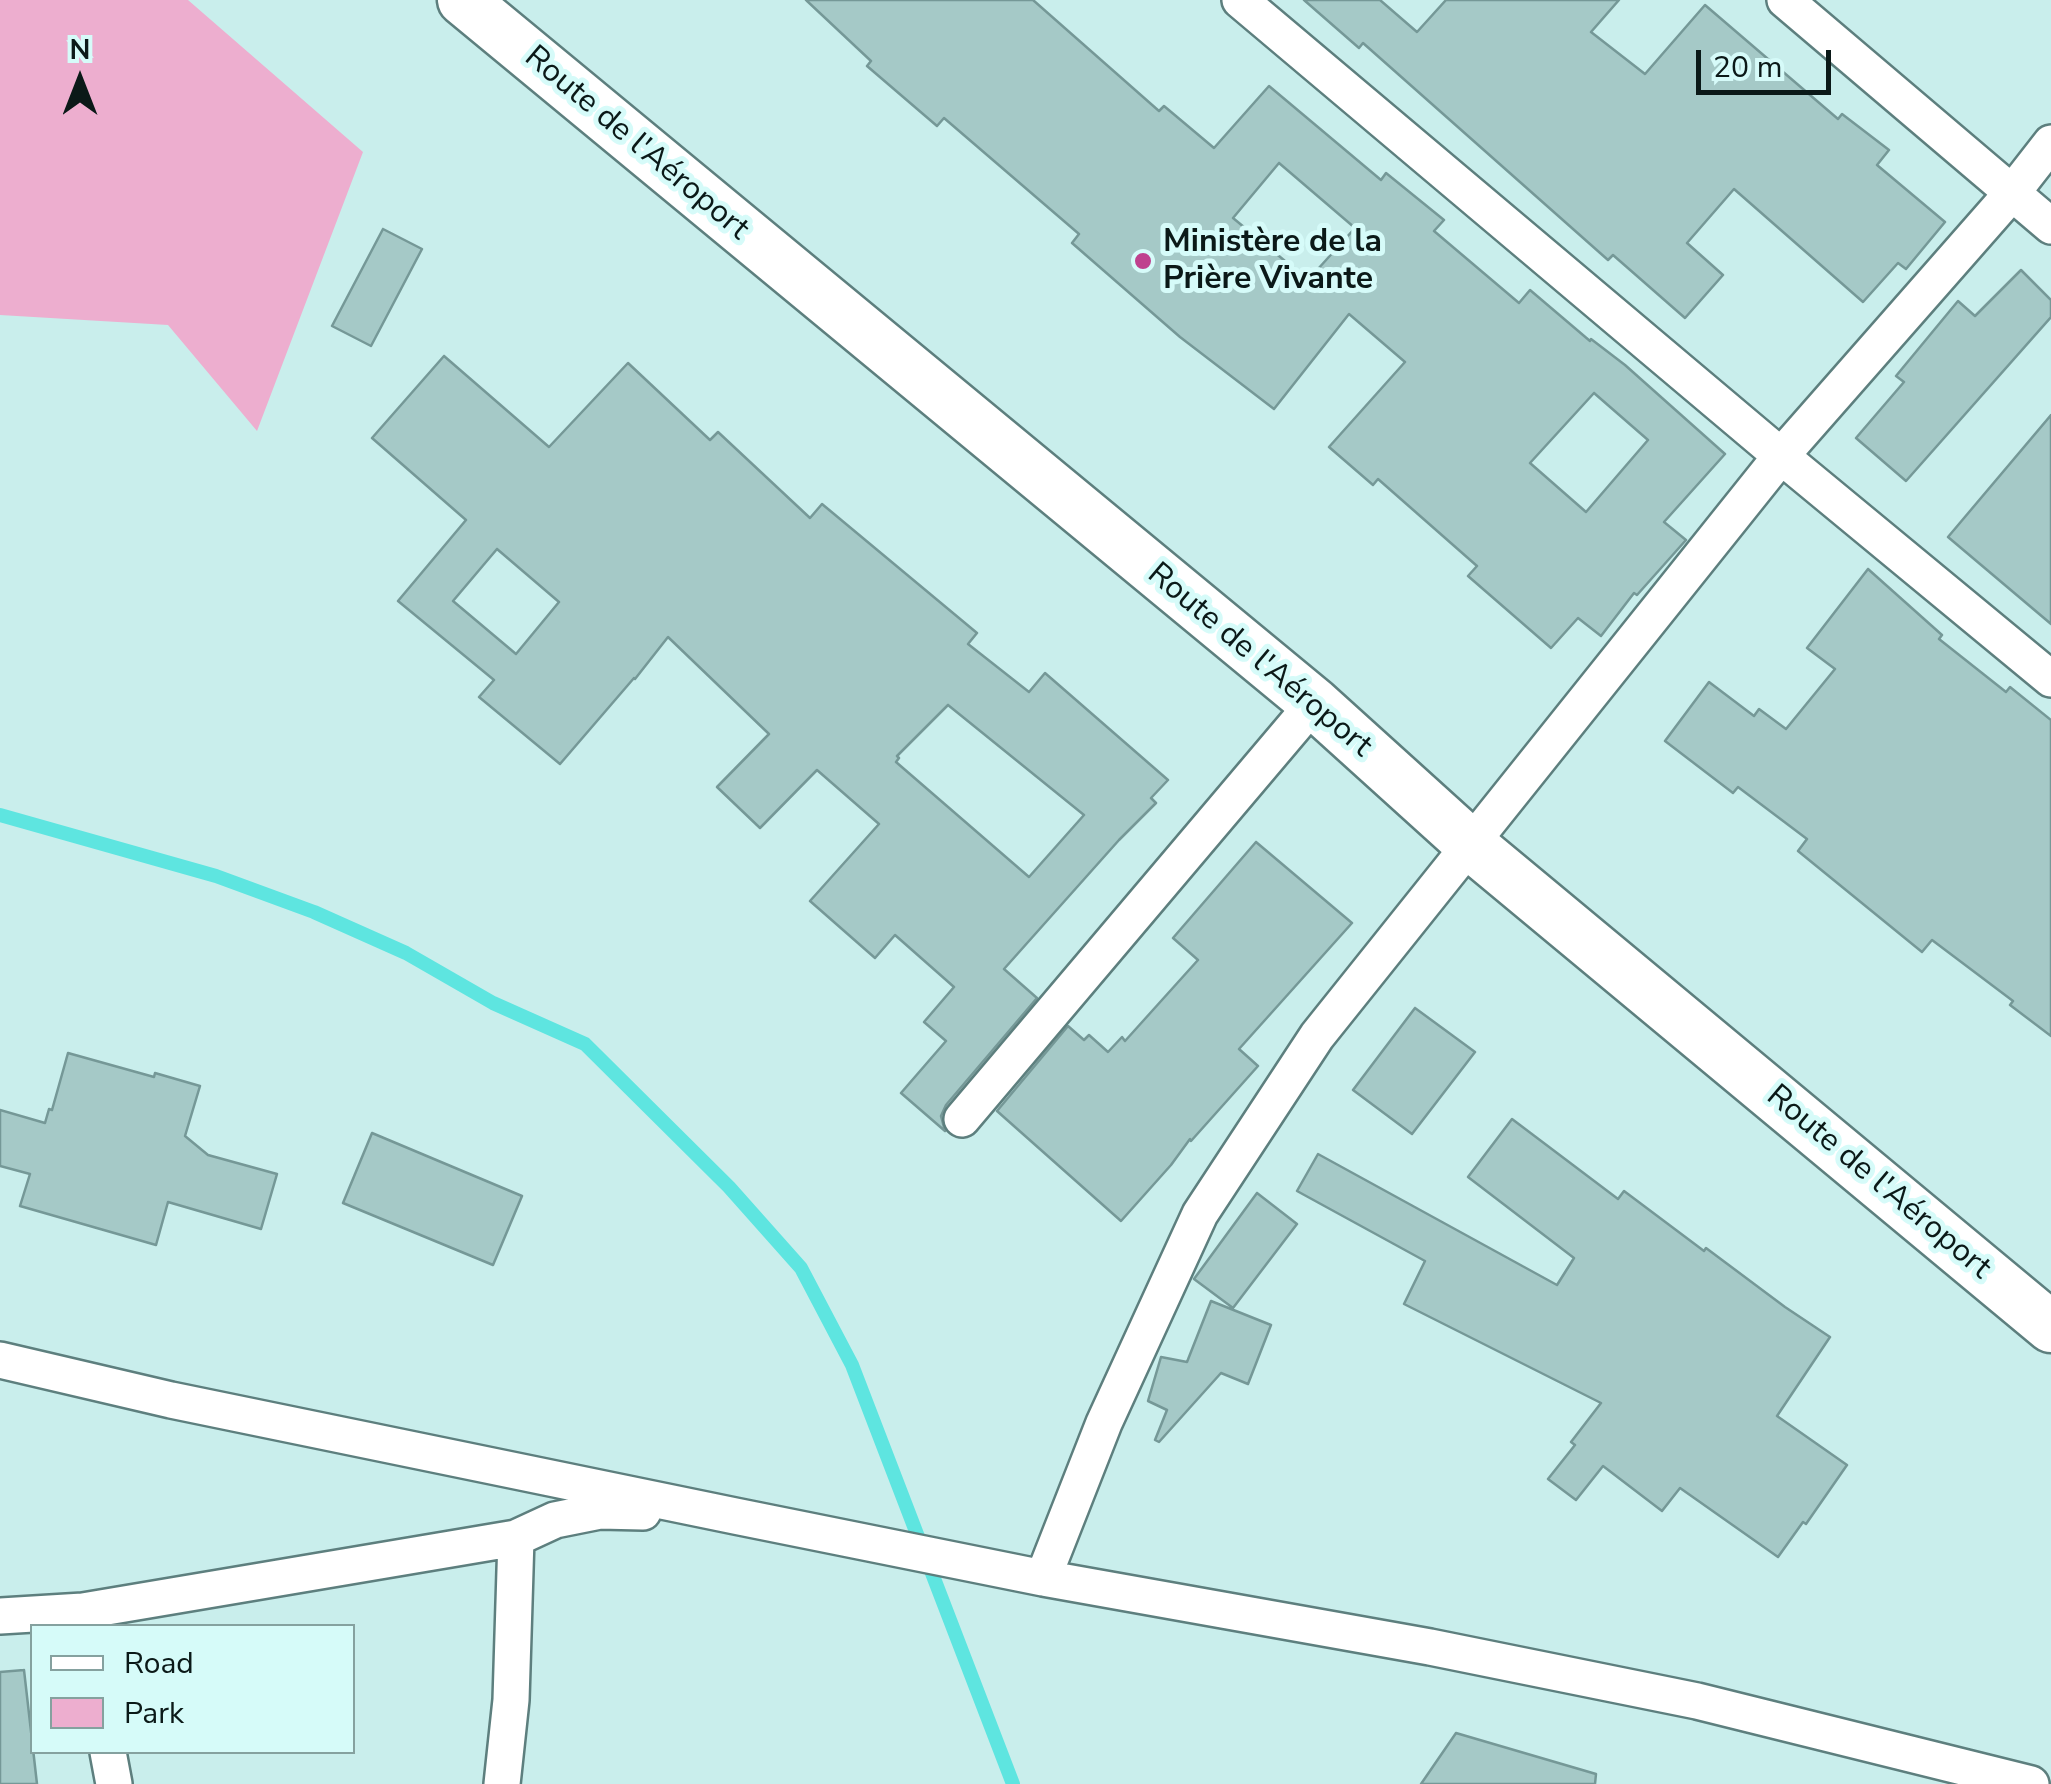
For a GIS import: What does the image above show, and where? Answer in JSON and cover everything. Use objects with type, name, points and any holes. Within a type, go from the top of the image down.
[{"type":"main road","name":"Route de l'Aéroport","points":[[463,0],[1314,703],[1471,845],[2051,1327]]},
{"type":"street","points":[[1240,0],[2051,680]]},
{"type":"street","points":[[1785,0],[2051,226]]},
{"type":"street","points":[[1043,1578],[1104,1423],[1200,1214],[1318,1036],[1782,456],[2012,194],[2051,143]]},
{"type":"street","points":[[962,1119],[1314,703]]},
{"type":"street","points":[[0,1360],[171,1400],[1043,1578],[1430,1647],[1697,1701],[2031,1784]]},
{"type":"street","points":[[0,1616],[84,1619],[516,1538],[555,1520],[600,1511],[735,1516]]},
{"type":"street","points":[[502,1784],[511,1700],[516,1538]]},
{"type":"street","points":[[108,1754],[114,1784]]},
{"type":"green space","points":[[0,0],[188,0],[363,152],[257,431],[168,325],[0,315]]},
{"type":"building","points":[[806,0],[1033,0],[1159,111],[1164,106],[1214,148],[1269,86],[1381,180],[1386,173],[1444,220],[1434,231],[1519,303],[1530,290],[1625,365],[1725,454],[1664,522],[1686,540],[1637,595],[1634,593],[1601,636],[1578,618],[1551,648],[1468,576],[1477,566],[1378,479],[1373,485],[1329,447],[1405,362],[1349,314],[1274,409],[1180,337],[1072,243],[1079,234],[944,118],[937,126],[867,66],[871,61]],"holes":[[[1279,163],[1355,228],[1308,280],[1233,218]],[[1594,393],[1648,440],[1586,512],[1530,463]]]},
{"type":"building","points":[[1304,0],[1380,0],[1417,32],[1446,0],[1619,0],[1591,32],[1645,74],[1705,5],[1838,119],[1842,114],[1889,150],[1877,165],[1945,222],[1906,269],[1898,263],[1863,302],[1734,189],[1687,243],[1723,275],[1685,318],[1613,255],[1608,260],[1363,43],[1359,48]]},
{"type":"building","points":[[383,229],[422,249],[371,346],[332,326]]},
{"type":"building","points":[[2021,270],[2051,300],[2051,317],[1906,481],[1856,438],[1904,382],[1896,376],[1958,301],[1975,316]]},
{"type":"building","points":[[444,356],[549,447],[628,363],[710,440],[718,432],[810,518],[822,504],[977,633],[968,644],[1029,692],[1045,673],[1168,780],[1151,798],[1156,803],[1004,969],[1037,998],[946,1105],[941,1116],[945,1131],[901,1093],[946,1041],[924,1022],[954,987],[895,935],[875,958],[810,901],[879,824],[817,770],[760,828],[717,787],[769,734],[668,637],[560,764],[479,697],[494,680],[398,601],[466,520],[372,438]],"holes":[[[497,549],[559,602],[516,654],[453,601]],[[948,705],[1084,815],[1029,877],[896,762],[897,756]]]},
{"type":"building","points":[[2051,415],[2051,624],[1948,537]]},
{"type":"building","points":[[1868,569],[1942,635],[1939,639],[2006,692],[2010,687],[2051,720],[2051,1036],[2010,1005],[2013,1001],[1932,940],[1922,952],[1798,851],[1807,839],[1738,787],[1733,793],[1665,741],[1709,682],[1754,716],[1759,709],[1786,729],[1835,669],[1807,648]]},
{"type":"building","points":[[1256,842],[1352,923],[1239,1049],[1258,1066],[1121,1221],[997,1111],[1068,1026],[1084,1040],[1089,1035],[1108,1052],[1122,1037],[1125,1041],[1198,960],[1173,938]]},
{"type":"building","points":[[1415,1008],[1475,1052],[1412,1134],[1353,1090]]},
{"type":"building","points":[[68,1053],[200,1086],[185,1136],[208,1155],[277,1174],[261,1229],[168,1202],[156,1245],[20,1206],[30,1174],[0,1166],[0,1110],[45,1123]]},
{"type":"building","points":[[1512,1119],[1618,1199],[1624,1191],[1830,1337],[1777,1416],[1847,1465],[1778,1557],[1680,1488],[1662,1511],[1603,1466],[1576,1500],[1548,1479],[1601,1403],[1404,1304],[1425,1261],[1297,1191],[1318,1154],[1557,1285],[1574,1258],[1468,1177]]},
{"type":"building","points":[[372,1133],[522,1196],[493,1265],[343,1203]]},
{"type":"building","points":[[1257,1193],[1297,1224],[1233,1308],[1194,1279]]},
{"type":"building","points":[[1211,1301],[1271,1325],[1248,1384],[1221,1373],[1159,1442],[1155,1440],[1167,1410],[1148,1401],[1161,1357],[1187,1362]]},
{"type":"building","points":[[24,1670],[30,1754],[34,1754],[37,1784],[0,1784],[0,1672]]},
{"type":"building","points":[[1456,1733],[1596,1774],[1595,1784],[1421,1784]]},
{"type":"waterway","points":[[0,815],[216,876],[314,912],[406,953],[493,1003],[585,1044],[729,1187],[801,1268],[852,1365],[1013,1784]]},
{"type":"place","name":"Ministère de la Prière Vivante","points":[[1143,261]]}]
